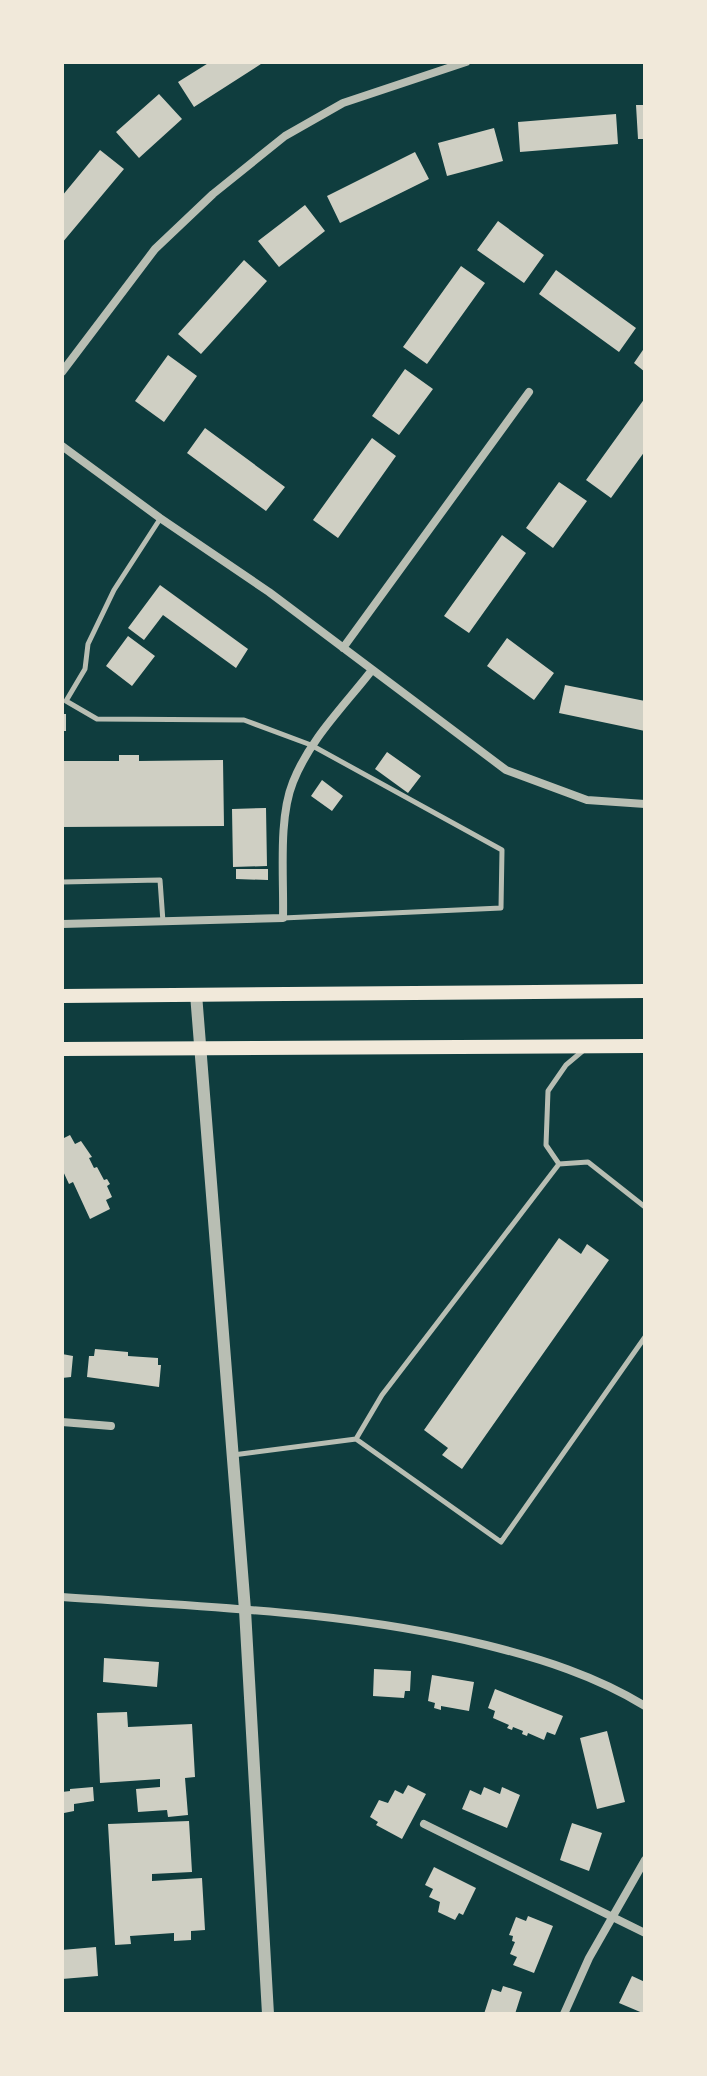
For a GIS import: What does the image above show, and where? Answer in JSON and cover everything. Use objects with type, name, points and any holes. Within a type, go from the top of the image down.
[{"type":"main road","points":[[62,996],[645,991]]},
{"type":"main road","points":[[62,1049],[645,1046]]},
{"type":"street","points":[[62,372],[155,249],[213,194],[285,136],[343,103],[466,62]]},
{"type":"street","points":[[343,648],[529,392]]},
{"type":"street","points":[[62,446],[269,592],[506,770],[587,800],[645,804]]},
{"type":"street","points":[[62,924],[283,918],[285,818],[292,784],[311,745],[372,670]]},
{"type":"street","points":[[196,994],[245,1610],[268,2014]]},
{"type":"street","points":[[62,1422],[111,1426]]},
{"type":"street","points":[[62,1597],[314,1615],[427,1630],[584,1674],[645,1706]]},
{"type":"street","points":[[424,1824],[645,1933]]},
{"type":"street","points":[[564,2014],[589,1958],[645,1860]]},
{"type":"lane","points":[[160,518],[114,590],[88,644],[85,669],[66,701],[97,719],[244,720],[311,745],[502,850],[501,908],[283,918]]},
{"type":"lane","points":[[62,882],[160,880],[163,923]]},
{"type":"lane","points":[[559,1164],[546,1145],[548,1091],[566,1065],[588,1046]]},
{"type":"lane","points":[[356,1439],[382,1395],[559,1164],[588,1162],[645,1207]]},
{"type":"lane","points":[[233,1455],[356,1439],[501,1542],[645,1337]]},
{"type":"building","points":[[210,62],[264,62],[194,107],[178,82]]},
{"type":"building","points":[[159,94],[182,119],[139,158],[116,132]]},
{"type":"building","points":[[636,105],[645,105],[645,139],[638,139]]},
{"type":"building","points":[[616,114],[618,144],[520,152],[518,122]]},
{"type":"building","points":[[494,128],[503,161],[447,176],[438,143]]},
{"type":"building","points":[[100,150],[124,169],[62,243],[62,196]]},
{"type":"building","points":[[415,152],[429,179],[340,223],[327,196]]},
{"type":"building","points":[[305,205],[325,231],[279,267],[258,241]]},
{"type":"building","points":[[498,221],[544,255],[524,283],[477,250]]},
{"type":"building","points":[[244,260],[267,281],[201,354],[178,334]]},
{"type":"building","points":[[461,266],[485,283],[427,364],[403,347]]},
{"type":"building","points":[[556,270],[636,328],[619,352],[539,294]]},
{"type":"building","points":[[645,347],[645,372],[634,363]]},
{"type":"building","points":[[168,355],[197,376],[164,422],[135,401]]},
{"type":"building","points":[[405,369],[433,389],[399,435],[372,416]]},
{"type":"building","points":[[645,398],[645,451],[611,498],[586,480]]},
{"type":"building","points":[[205,428],[285,487],[266,511],[187,453]]},
{"type":"building","points":[[372,438],[396,456],[338,538],[313,520]]},
{"type":"building","points":[[559,482],[587,501],[553,548],[526,528]]},
{"type":"building","points":[[502,535],[526,553],[469,633],[444,616]]},
{"type":"building","points":[[160,585],[248,649],[236,668],[163,615],[144,640],[128,628]]},
{"type":"building","points":[[128,636],[155,656],[132,686],[106,666]]},
{"type":"building","points":[[507,638],[554,673],[534,700],[487,666]]},
{"type":"building","points":[[565,685],[645,701],[645,731],[559,713]]},
{"type":"building","points":[[62,714],[66,714],[66,731],[62,731]]},
{"type":"building","points":[[387,752],[421,776],[408,793],[375,769]]},
{"type":"building","points":[[119,755],[139,755],[139,761],[223,760],[224,826],[62,827],[62,761],[119,761]]},
{"type":"building","points":[[322,780],[343,796],[332,811],[311,796]]},
{"type":"building","points":[[266,808],[267,866],[233,867],[232,809]]},
{"type":"building","points":[[236,869],[268,869],[268,880],[236,879]]},
{"type":"building","points":[[70,1135],[75,1144],[81,1141],[92,1157],[89,1158],[94,1168],[97,1167],[110,1184],[107,1186],[112,1197],[106,1200],[110,1209],[90,1219],[73,1182],[69,1184],[62,1169],[62,1139]]},
{"type":"building","points":[[559,1238],[581,1254],[587,1244],[609,1260],[462,1469],[442,1455],[448,1448],[424,1430]]},
{"type":"building","points":[[95,1349],[158,1358],[158,1365],[161,1365],[159,1387],[87,1377],[89,1356],[94,1356]]},
{"type":"building","points":[[62,1354],[73,1356],[71,1377],[62,1378]]},
{"type":"building","points":[[104,1658],[159,1662],[157,1687],[103,1682]]},
{"type":"building","points":[[374,1669],[411,1671],[410,1691],[405,1691],[404,1698],[373,1696]]},
{"type":"building","points":[[432,1675],[474,1682],[469,1711],[441,1706],[441,1710],[434,1708],[435,1703],[428,1701]]},
{"type":"building","points":[[495,1689],[563,1716],[555,1735],[547,1732],[544,1740],[528,1733],[527,1736],[522,1734],[523,1731],[507,1728],[509,1725],[493,1718],[495,1711],[488,1708]]},
{"type":"building","points":[[127,1712],[128,1727],[192,1724],[195,1777],[185,1778],[188,1815],[168,1817],[167,1810],[138,1812],[136,1789],[160,1787],[160,1779],[100,1783],[97,1713]]},
{"type":"building","points":[[607,1731],[625,1802],[597,1809],[580,1738]]},
{"type":"building","points":[[408,1785],[426,1794],[402,1839],[376,1825],[378,1822],[370,1817],[379,1800],[388,1803],[395,1790],[403,1794]]},
{"type":"building","points":[[93,1787],[94,1801],[74,1804],[74,1811],[64,1813],[62,1792]]},
{"type":"building","points":[[484,1787],[500,1794],[502,1787],[520,1795],[507,1828],[462,1809],[470,1790],[481,1795]]},
{"type":"building","points":[[189,1821],[192,1872],[152,1874],[152,1881],[202,1878],[205,1930],[191,1931],[191,1940],[174,1941],[174,1933],[130,1936],[131,1944],[115,1945],[108,1824]]},
{"type":"building","points":[[572,1823],[602,1833],[589,1871],[560,1860]]},
{"type":"building","points":[[434,1867],[476,1888],[463,1915],[459,1913],[455,1920],[438,1912],[440,1902],[429,1897],[433,1889],[425,1885]]},
{"type":"building","points":[[528,1916],[553,1926],[534,1973],[513,1965],[517,1957],[510,1954],[515,1942],[509,1935],[516,1917],[526,1921]]},
{"type":"building","points":[[96,1947],[98,1976],[62,1979],[62,1950]]},
{"type":"building","points":[[632,1976],[645,1982],[645,2014],[619,2003]]},
{"type":"building","points":[[503,1986],[522,1992],[515,2014],[484,2014],[492,1989],[501,1992]]}]
